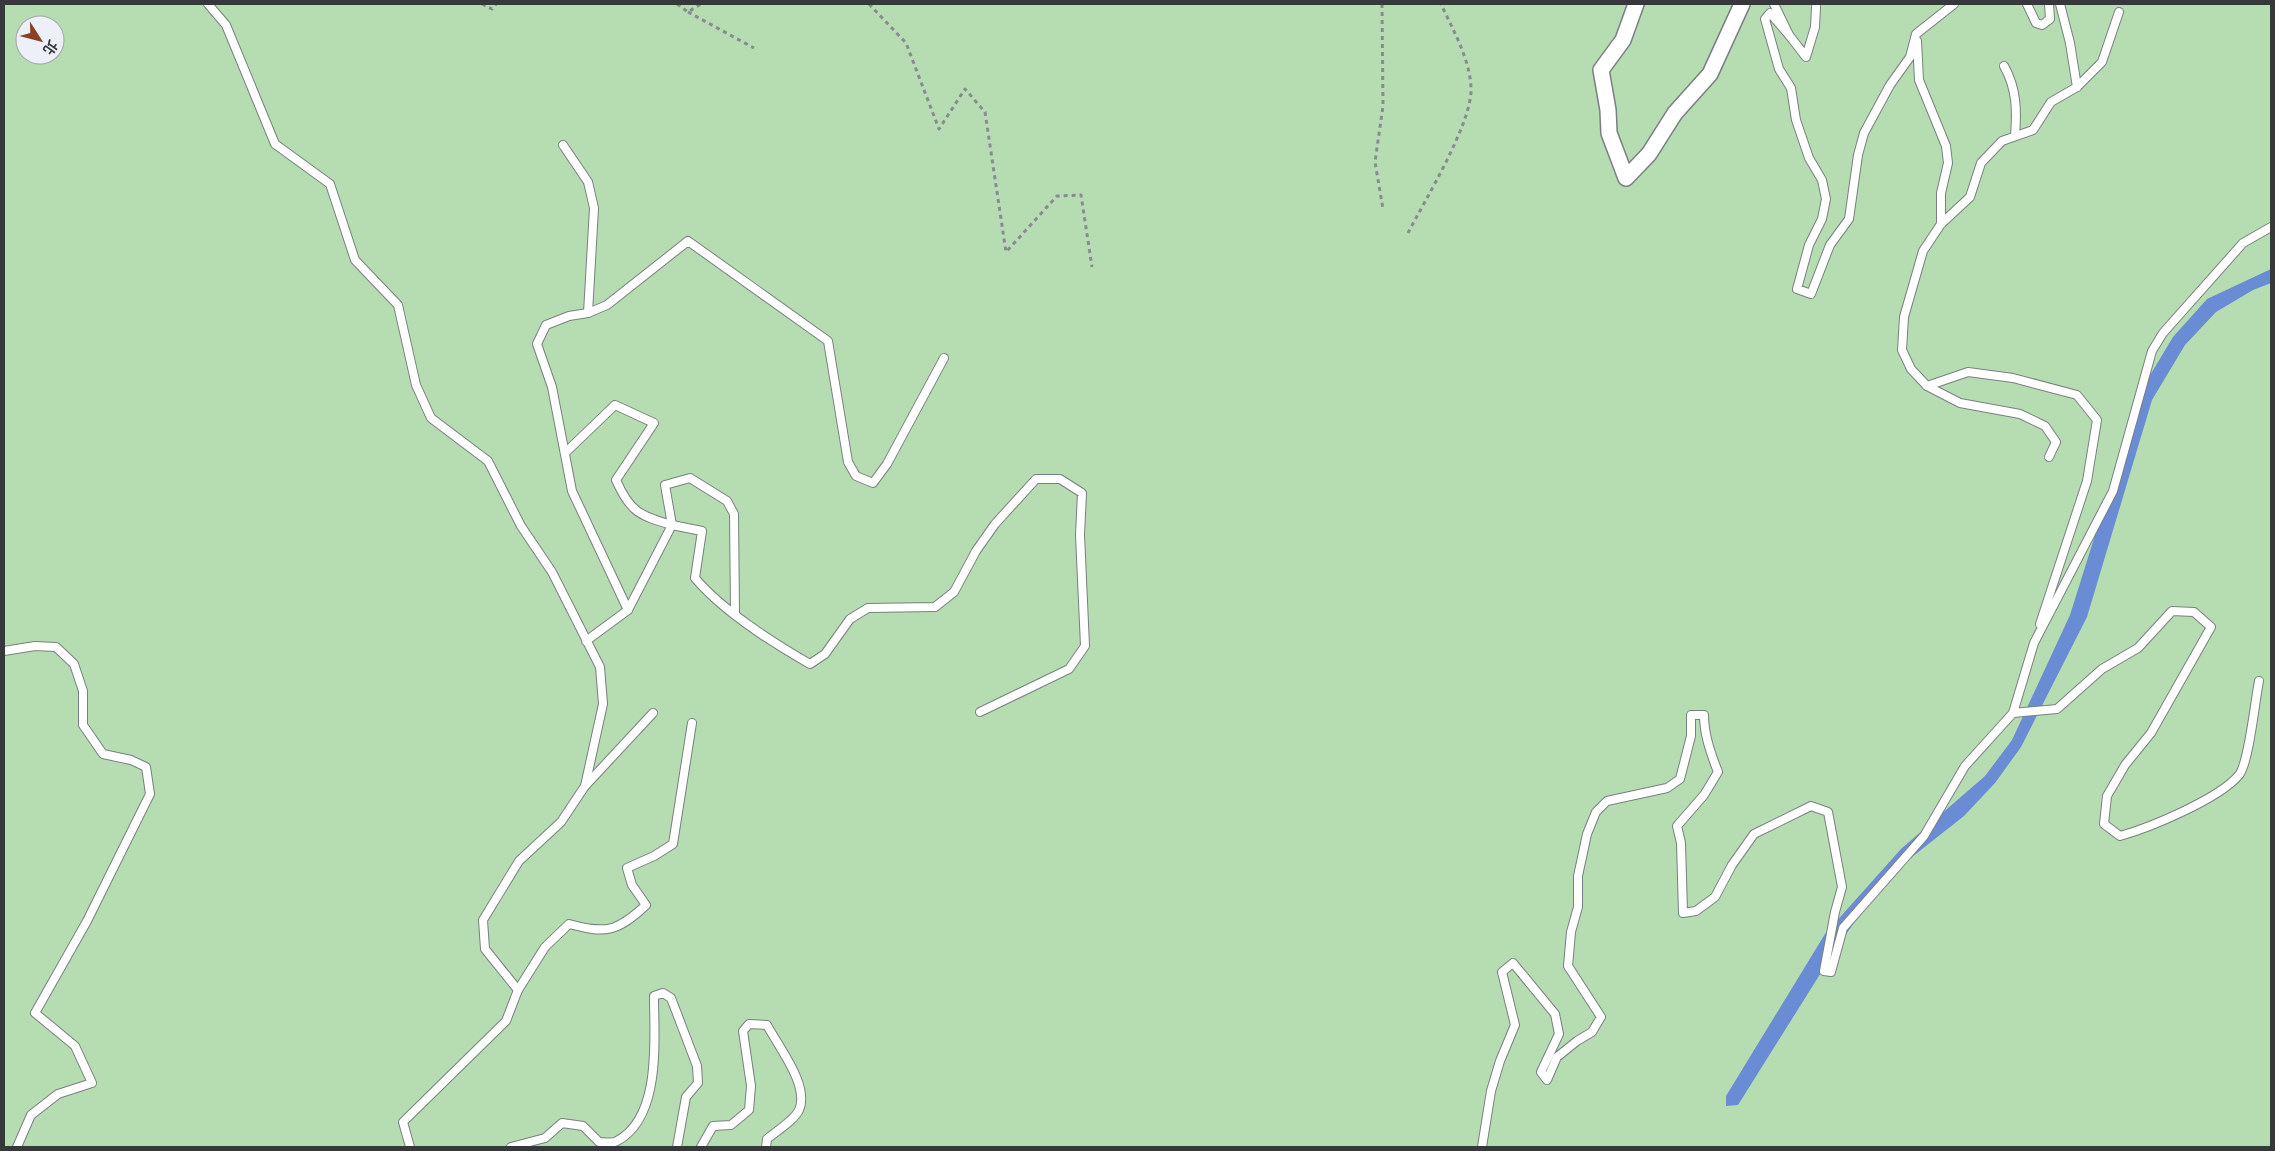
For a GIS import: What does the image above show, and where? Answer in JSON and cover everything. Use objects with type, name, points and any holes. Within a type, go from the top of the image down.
[{"type":"street","points":[[1636,4],[1623,40],[1601,70],[1608,110],[1609,132],[1626,178],[1649,154],[1675,113],[1710,74],[1742,4]]},
{"type":"lane","points":[[208,4],[226,25],[275,144],[330,184],[355,260],[398,305],[416,385],[431,418],[488,461],[520,526],[552,572],[600,667],[603,704],[585,786]]},
{"type":"lane","points":[[1774,4],[1789,35]]},
{"type":"lane","points":[[1816,7],[1815,27],[1806,57],[1770,13],[1765,19],[1779,69],[1791,88],[1796,120],[1809,158],[1822,180],[1826,199],[1822,219],[1809,245],[1796,289],[1811,294],[1830,245],[1849,219],[1858,155],[1864,133],[1890,85],[1910,57],[1916,34],[1954,4]]},
{"type":"lane","points":[[2027,4],[2036,23],[2042,25],[2050,19],[2049,4]]},
{"type":"lane","points":[[2060,4],[2070,43],[2077,86]]},
{"type":"lane","points":[[2049,457],[2056,442],[2045,426],[2020,414],[1960,404],[1927,386],[1911,369],[1902,350],[1904,317],[1924,251],[1941,224],[1970,197],[1981,163],[2002,141],[2033,130],[2051,102],[2077,86],[2102,62],[2119,12]]},
{"type":"lane","points":[[1916,34],[1919,80],[1946,146],[1948,163],[1941,193],[1941,224]]},
{"type":"lane","points":[[2004,66],[2011,78],[2017,105],[2016,136]]},
{"type":"lane","points":[[562,145],[588,182],[594,208],[588,313]]},
{"type":"lane","points":[[2034,643],[2113,491],[2152,351],[2163,333],[2242,243],[2271,227]]},
{"type":"lane","points":[[628,610],[572,491],[552,387],[537,344],[546,325],[569,316],[588,313],[607,305],[688,241],[828,340],[848,462],[856,476],[872,483],[887,464],[944,358]]},
{"type":"lane","points":[[1482,1147],[1491,1091],[1500,1060],[1515,1025],[1502,972],[1513,963],[1555,1014],[1559,1034],[1541,1072],[1547,1080],[1557,1057],[1577,1040],[1592,1032],[1601,1017],[1568,966],[1571,932],[1578,907],[1578,876],[1586,834],[1596,812],[1607,801],[1667,788],[1680,779],[1691,736],[1691,714],[1704,715],[1704,726],[1718,772],[1704,795],[1677,826],[1681,843],[1683,913],[1696,911],[1715,897],[1732,865],[1754,834],[1811,806],[1828,812],[1842,887],[1835,912],[1824,971],[1831,972],[1843,928],[1924,836],[1965,766],[2013,713],[2087,482],[2097,420],[2077,395],[2014,378],[1968,372],[1927,386]]},
{"type":"lane","points":[[564,453],[615,405],[654,423],[616,480],[625,501],[645,518],[702,531],[695,578],[708,594],[787,651],[810,664],[825,654],[850,619],[868,608],[935,608],[954,592],[976,551],[995,524],[1036,479],[1060,479],[1082,493],[1080,535],[1085,646],[1069,669],[980,712]]},
{"type":"lane","points":[[586,640],[628,610],[672,525],[665,485],[690,478],[727,501],[734,514],[736,614]]},
{"type":"lane","points":[[2013,713],[2057,708],[2102,669],[2138,648],[2172,611],[2194,612],[2211,627],[2151,733],[2124,765],[2107,796],[2104,824],[2120,836],[2151,828],[2220,790],[2240,774],[2248,747],[2259,681]]},
{"type":"lane","points":[[4,651],[35,646],[56,647],[74,664],[83,690],[83,725],[103,754],[131,760],[146,767],[150,794],[87,922],[35,1013],[75,1046],[92,1082],[58,1094],[31,1114],[17,1147]]},
{"type":"lane","points":[[518,990],[485,949],[483,920],[519,861],[561,822],[585,786],[653,713]]},
{"type":"lane","points":[[410,1147],[403,1122],[506,1021],[518,990],[546,947],[569,924],[595,931],[618,927],[646,906],[632,886],[627,868],[654,856],[673,844],[692,723]]},
{"type":"lane","points":[[511,1147],[545,1138],[562,1123],[583,1126],[599,1142],[616,1142],[632,1129],[649,1098],[655,1059],[654,996],[662,993],[671,998],[697,1066],[698,1083],[686,1097],[677,1147]]},
{"type":"lane","points":[[701,1147],[713,1126],[731,1125],[749,1110],[751,1086],[743,1031],[749,1024],[766,1025],[800,1083],[802,1098],[798,1112],[766,1139],[766,1147]]},
{"type":"path","points":[[482,4],[492,9],[496,4]]},
{"type":"path","points":[[677,4],[754,48]]},
{"type":"path","points":[[688,12],[700,4]]},
{"type":"path","points":[[869,4],[906,43],[939,129],[965,89],[985,112],[1006,252],[1057,196],[1081,195],[1092,267]]},
{"type":"path","points":[[1382,4],[1383,106],[1375,162],[1383,209]]},
{"type":"path","points":[[1408,233],[1464,125],[1471,90],[1463,49],[1441,4]]},
{"type":"green space","points":[[4,4],[2271,4],[2271,1147],[4,1147]]},
{"type":"water","points":[[2271,269],[2271,283],[2253,290],[2216,312],[2185,345],[2152,400],[2087,617],[2021,747],[1995,783],[1964,816],[1912,857],[1879,888],[1839,944],[1738,1105],[1726,1106],[1726,1096],[1825,934],[1901,849],[1985,776],[2012,740],[2070,615],[2140,392],[2173,337],[2207,299]]}]
